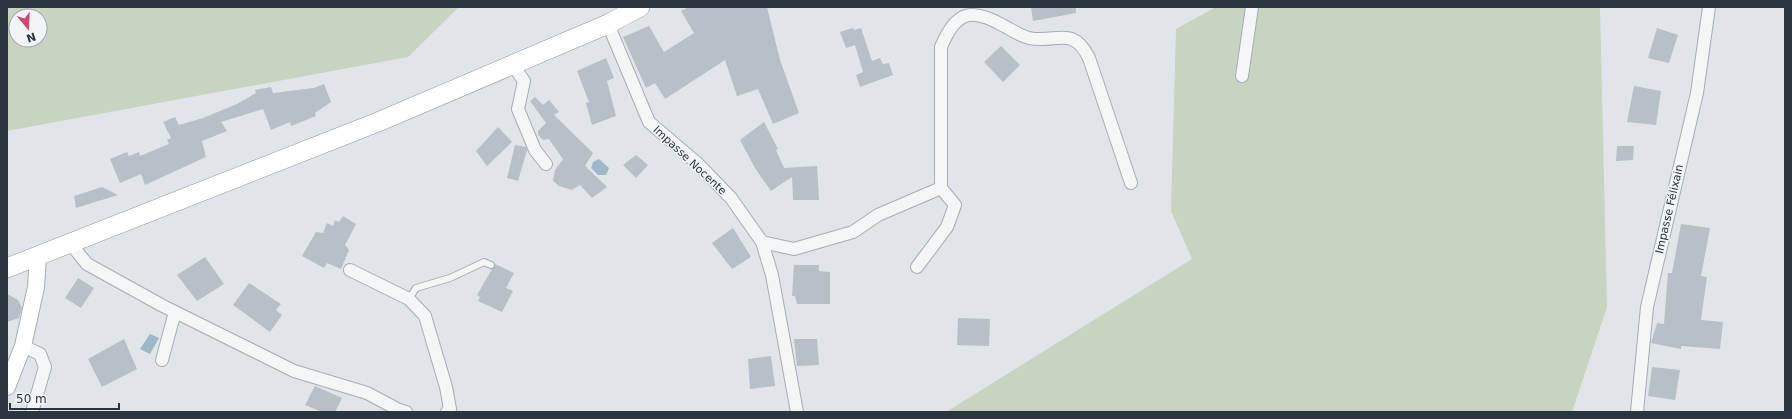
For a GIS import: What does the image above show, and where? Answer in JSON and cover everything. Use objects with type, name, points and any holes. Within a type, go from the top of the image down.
[{"type":"highway","points":[[7,268],[378,122],[608,24],[640,7]]},
{"type":"main road","points":[[7,387],[23,346],[36,287],[38,256]]},
{"type":"street","points":[[1242,76],[1252,7]]},
{"type":"street","name":"Impasse Félixain","points":[[1637,412],[1647,307],[1697,92],[1709,7]]},
{"type":"street","points":[[917,267],[946,227],[956,205],[941,188],[941,47],[949,28],[959,18],[974,14],[993,19],[1030,38],[1072,38],[1083,46],[1089,58],[1131,183]]},
{"type":"street","name":"Impasse Nocente","points":[[608,24],[649,122],[697,163],[731,198],[762,242],[772,275],[797,412]]},
{"type":"street","points":[[512,64],[524,81],[518,109],[535,150],[546,164]]},
{"type":"street","points":[[762,242],[794,249],[853,232],[878,215],[941,188]]},
{"type":"street","points":[[70,243],[87,264],[174,312],[294,371],[367,393],[401,411]]},
{"type":"street","points":[[350,270],[410,299],[425,316],[446,387],[450,409],[447,412]]},
{"type":"street","points":[[162,360],[174,312]]},
{"type":"street","points":[[23,346],[40,354],[45,367],[32,412]]},
{"type":"lane","points":[[410,299],[416,288],[450,278],[484,262],[491,265]]},
{"type":"green space","points":[[7,7],[459,7],[408,57],[7,131]]},
{"type":"green space","points":[[1216,7],[1600,7],[1607,307],[1572,412],[946,412],[1192,259],[1171,211],[1176,29]]},
{"type":"water","points":[[599,159],[609,168],[606,175],[598,175],[591,168],[593,162]]},
{"type":"water","points":[[150,334],[159,338],[150,354],[140,349]]},
{"type":"building","points":[[689,7],[767,7],[780,60],[799,113],[773,124],[758,89],[737,96],[725,60],[665,99],[655,83],[646,88],[623,37],[649,26],[664,52],[694,33],[681,11]]},
{"type":"building","points":[[1031,7],[1076,7],[1076,13],[1033,21]]},
{"type":"building","points":[[853,28],[854,30],[861,28],[872,61],[880,58],[883,64],[889,63],[893,75],[860,87],[856,75],[863,72],[855,45],[846,48],[840,32]]},
{"type":"building","points":[[1657,28],[1678,35],[1669,63],[1648,58]]},
{"type":"building","points":[[1001,46],[1020,65],[1003,82],[984,62]]},
{"type":"building","points":[[606,58],[614,78],[607,81],[616,116],[592,125],[586,103],[589,102],[577,71]]},
{"type":"building","points":[[324,84],[331,102],[315,113],[316,116],[291,126],[290,122],[271,130],[263,109],[221,122],[227,131],[202,141],[206,157],[145,185],[141,174],[120,183],[110,159],[127,152],[129,156],[139,152],[140,156],[169,144],[167,140],[171,138],[163,122],[175,117],[179,125],[203,118],[237,104],[256,93],[255,90],[271,87],[273,93],[314,88]]},
{"type":"building","points":[[1634,86],[1661,91],[1656,125],[1627,122]]},
{"type":"building","points":[[535,97],[543,105],[549,100],[559,112],[554,115],[593,153],[585,166],[607,187],[592,198],[580,185],[572,190],[559,186],[553,181],[555,170],[563,159],[549,139],[543,140],[538,135],[538,131],[546,123],[530,101]]},
{"type":"building","points":[[764,122],[778,149],[776,150],[784,168],[817,166],[819,200],[793,200],[792,177],[771,191],[755,168],[740,140]]},
{"type":"building","points":[[498,127],[512,142],[487,166],[476,151]]},
{"type":"building","points":[[515,145],[526,147],[527,150],[518,181],[507,178]]},
{"type":"building","points":[[1617,146],[1634,146],[1633,160],[1616,161]]},
{"type":"building","points":[[636,155],[648,165],[636,178],[623,165]]},
{"type":"building","points":[[102,187],[118,195],[76,208],[74,196]]},
{"type":"building","points":[[343,216],[356,224],[345,245],[349,250],[341,269],[327,263],[324,268],[302,256],[316,232],[323,233],[327,223],[333,226],[335,220],[339,222]]},
{"type":"building","points":[[1681,224],[1710,228],[1701,276],[1707,277],[1701,320],[1723,322],[1720,349],[1681,346],[1681,349],[1651,343],[1657,323],[1664,324],[1668,273],[1672,273]]},
{"type":"building","points":[[733,228],[751,257],[732,269],[712,243]]},
{"type":"building","points":[[205,257],[224,284],[197,301],[177,275]]},
{"type":"building","points":[[495,264],[514,273],[506,288],[513,291],[502,312],[478,301],[480,297],[477,295]]},
{"type":"building","points":[[794,265],[819,265],[819,271],[830,272],[830,304],[797,304],[795,296],[792,296]]},
{"type":"building","points":[[78,278],[94,288],[81,308],[65,298]]},
{"type":"building","points":[[249,283],[281,304],[276,310],[282,315],[270,332],[233,305]]},
{"type":"building","points":[[7,294],[18,300],[22,308],[19,318],[7,322]]},
{"type":"building","points":[[958,318],[990,319],[989,346],[957,345]]},
{"type":"building","points":[[124,339],[137,369],[102,387],[88,359]]},
{"type":"building","points":[[794,339],[817,339],[819,365],[797,366]]},
{"type":"building","points":[[771,356],[775,386],[750,389],[748,359]]},
{"type":"building","points":[[1652,367],[1680,370],[1675,400],[1648,396]]},
{"type":"building","points":[[315,386],[342,398],[335,412],[322,412],[305,405]]}]
